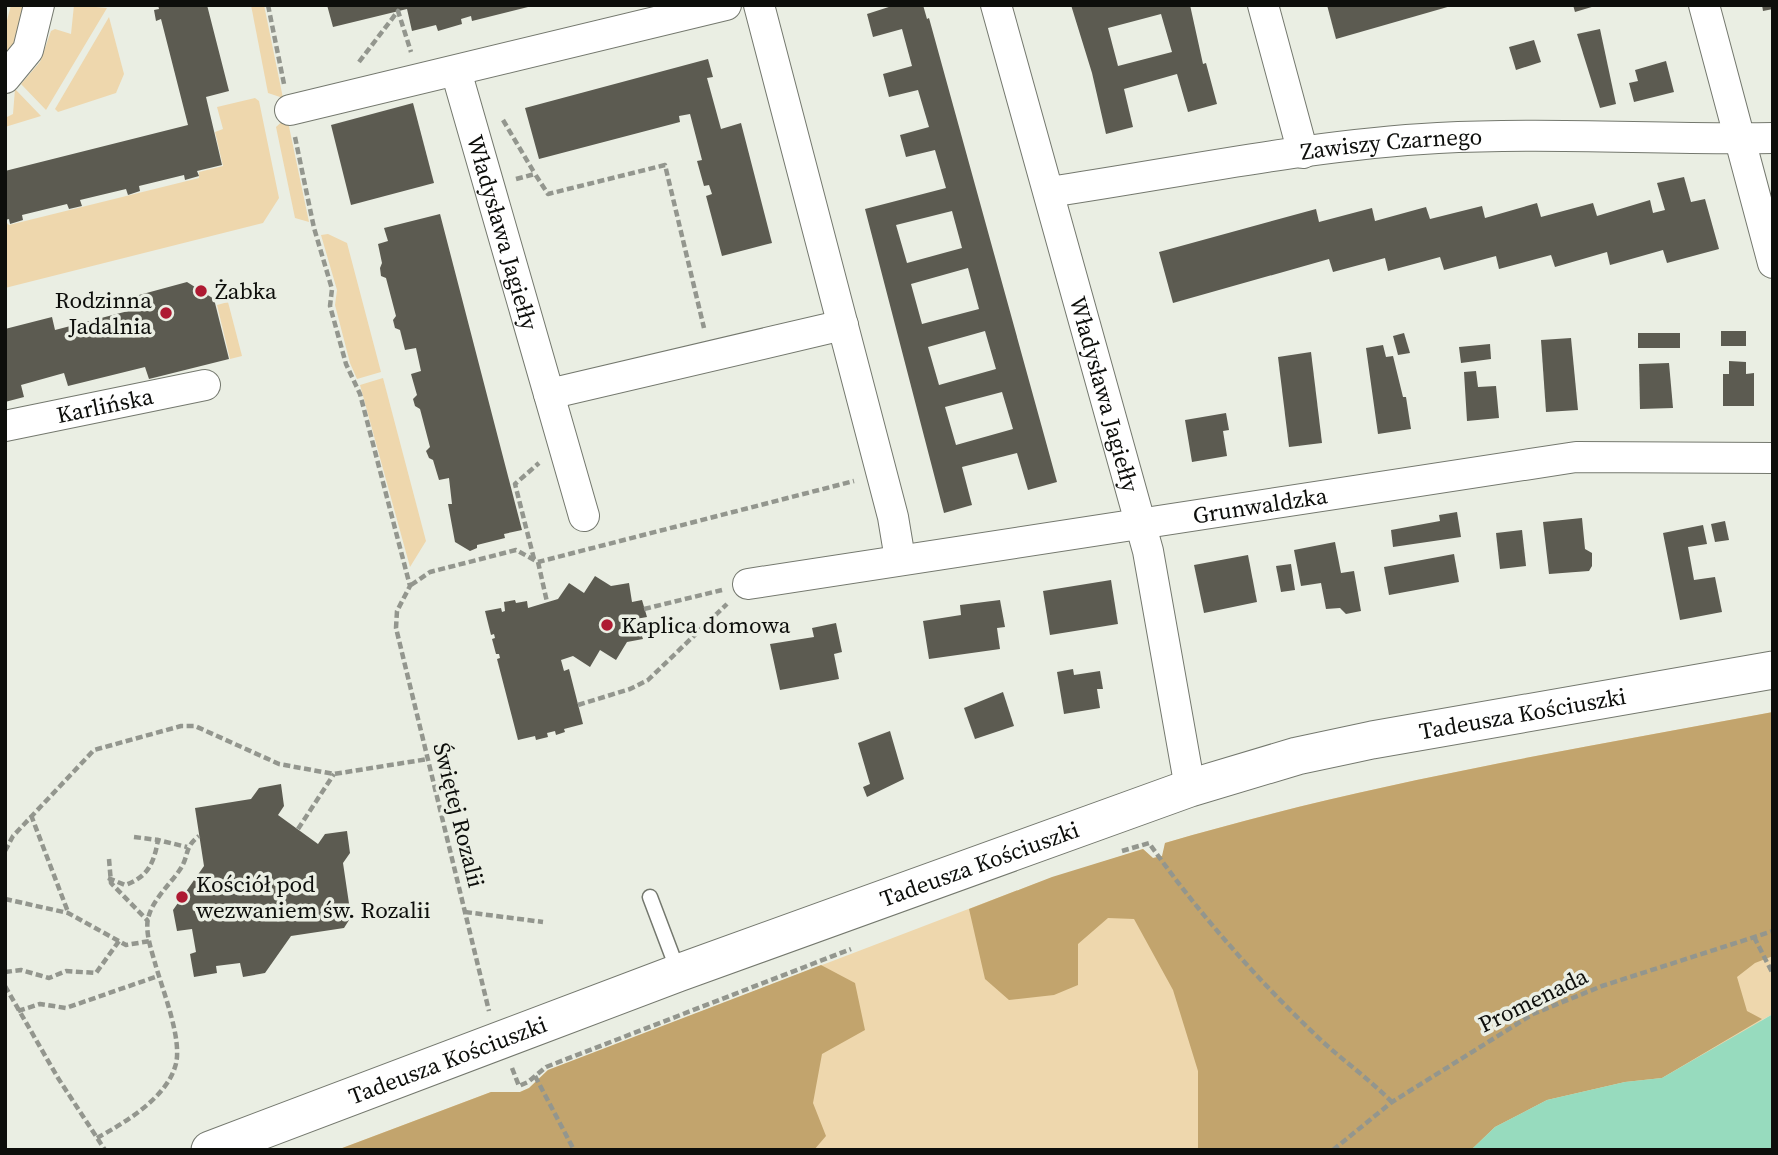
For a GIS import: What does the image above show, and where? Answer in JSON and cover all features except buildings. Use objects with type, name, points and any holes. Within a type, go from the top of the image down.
[{"type":"street","points":[[5,78],[29,50],[39,5]]},
{"type":"street","points":[[289,110],[726,5]]},
{"type":"street","points":[[759,5],[882,474],[900,559]]},
{"type":"street","name":"Władysława Jagiełły","points":[[996,5],[1151,565],[1190,788]]},
{"type":"street","points":[[1263,5],[1303,153]]},
{"type":"street","points":[[1704,5],[1773,263]]},
{"type":"street","name":"Władysława Jagiełły","points":[[456,71],[584,516]]},
{"type":"street","name":"Zawiszy Czarnego","points":[[1049,192],[1303,153],[1468,137],[1773,138]]},
{"type":"street","points":[[549,394],[843,325]]},
{"type":"street","name":"Karlińska","points":[[5,426],[205,385]]},
{"type":"street","name":"Grunwaldzka","points":[[748,584],[1576,457],[1773,458]]},
{"type":"street","name":"Tadeusza Kościuszki","points":[[210,1150],[678,973],[1190,788],[1297,756],[1372,740],[1773,670]]},
{"type":"lane","points":[[650,897],[678,973]]},
{"type":"path","points":[[268,5],[314,228],[332,289],[330,306],[346,364],[360,394],[410,586],[430,572],[516,550],[536,561],[882,474]]},
{"type":"path","points":[[490,186],[535,174],[548,194],[665,165],[709,357]]},
{"type":"path","points":[[536,452],[540,464],[515,484],[547,602]]},
{"type":"path","points":[[644,609],[748,584]]},
{"type":"path","points":[[578,705],[630,689],[648,680],[748,584]]},
{"type":"path","name":"Świętej Rozalii","points":[[410,586],[397,611],[396,628],[489,1009]]},
{"type":"path","points":[[5,851],[13,836],[31,815],[93,750],[181,726],[195,726],[279,764],[334,774],[428,759]]},
{"type":"path","points":[[298,830],[334,774]]},
{"type":"path","points":[[31,815],[68,913]]},
{"type":"path","points":[[97,1138],[122,1124],[160,1091],[175,1067],[174,1031],[158,976],[148,921],[158,898],[182,867],[187,847],[199,836]]},
{"type":"path","points":[[134,837],[187,847]]},
{"type":"path","points":[[108,878],[125,885],[140,878],[152,863],[158,840]]},
{"type":"path","points":[[1117,852],[1149,843],[1181,888],[1245,962],[1324,1043],[1392,1102]]},
{"type":"path","points":[[109,859],[108,878],[148,921]]},
{"type":"path","points":[[5,899],[68,913],[119,941],[133,945],[150,941]]},
{"type":"path","points":[[465,912],[543,922]]},
{"type":"path","name":"Promenada","points":[[1333,1150],[1392,1102],[1534,1014],[1602,986],[1773,931]]},
{"type":"path","points":[[1754,937],[1773,974]]},
{"type":"path","points":[[5,972],[21,970],[49,978],[66,971],[96,973],[119,941]]},
{"type":"path","points":[[510,1064],[519,1086],[546,1067],[855,947]]},
{"type":"path","points":[[18,1011],[40,1004],[66,1008],[158,976]]},
{"type":"path","points":[[5,986],[105,1150]]},
{"type":"path","points":[[535,1076],[574,1150]]},
{"type":"shaded area","points":[[11,5],[25,5],[18,36],[5,58],[5,28]]},
{"type":"shaded area","points":[[74,5],[107,8],[46,110],[21,84],[40,62],[51,31],[55,29],[71,34]]},
{"type":"shaded area","points":[[251,5],[264,5],[283,98],[268,93]]},
{"type":"shaded area","points":[[109,17],[124,74],[116,93],[58,112],[55,109]]},
{"type":"shaded area","points":[[15,89],[41,116],[5,127],[5,118],[13,114]]},
{"type":"shaded area","points":[[255,98],[259,101],[279,198],[263,223],[5,288],[5,221],[9,225],[199,178],[199,172],[223,166],[215,132],[223,129],[217,107]]},
{"type":"shaded area","points":[[287,117],[309,222],[295,218],[276,127]]},
{"type":"shaded area","points":[[328,234],[347,243],[381,372],[357,379],[350,363],[335,305],[337,290],[321,235]]},
{"type":"shaded area","points":[[228,302],[242,356],[230,359],[217,305]]},
{"type":"shaded area","points":[[383,378],[426,541],[410,567],[360,385]]},
{"type":"shaded area","points":[[1773,712],[1773,1014],[1762,1020],[1667,1150],[337,1150],[491,1092],[520,1092],[529,1088],[548,1070],[1034,884],[1143,849],[1153,858],[1163,856],[1165,843],[1315,803],[1467,770]]},
{"type":"shaded area","points":[[1773,712],[1773,956],[1755,963],[1737,977],[1747,1011],[1762,1019],[1662,1078],[1625,1082],[1547,1100],[1495,1127],[1471,1150],[1198,1150],[1198,1071],[1173,990],[1134,919],[1108,918],[1078,944],[1078,985],[1054,995],[1009,1000],[985,979],[969,909],[1052,877],[1143,849],[1153,858],[1162,856],[1165,843],[1315,803],[1543,755]]},
{"type":"shaded area","points":[[821,965],[855,983],[865,1030],[822,1054],[813,1103],[826,1136],[814,1150],[337,1150],[491,1092],[520,1092],[529,1088],[548,1070]]},
{"type":"shaded area","points":[[1773,1014],[1773,1150],[1471,1150],[1495,1127],[1547,1100],[1625,1082],[1662,1078]]},
{"type":"place","name":"Żabka","points":[[201,291]]},
{"type":"place","name":"Rodzinna Jadalnia","points":[[166,313]]},
{"type":"place","name":"Kaplica domowa","points":[[607,625]]},
{"type":"place","name":"Kościół pod wezwaniem św. Rozalii","points":[[182,897]]}]
